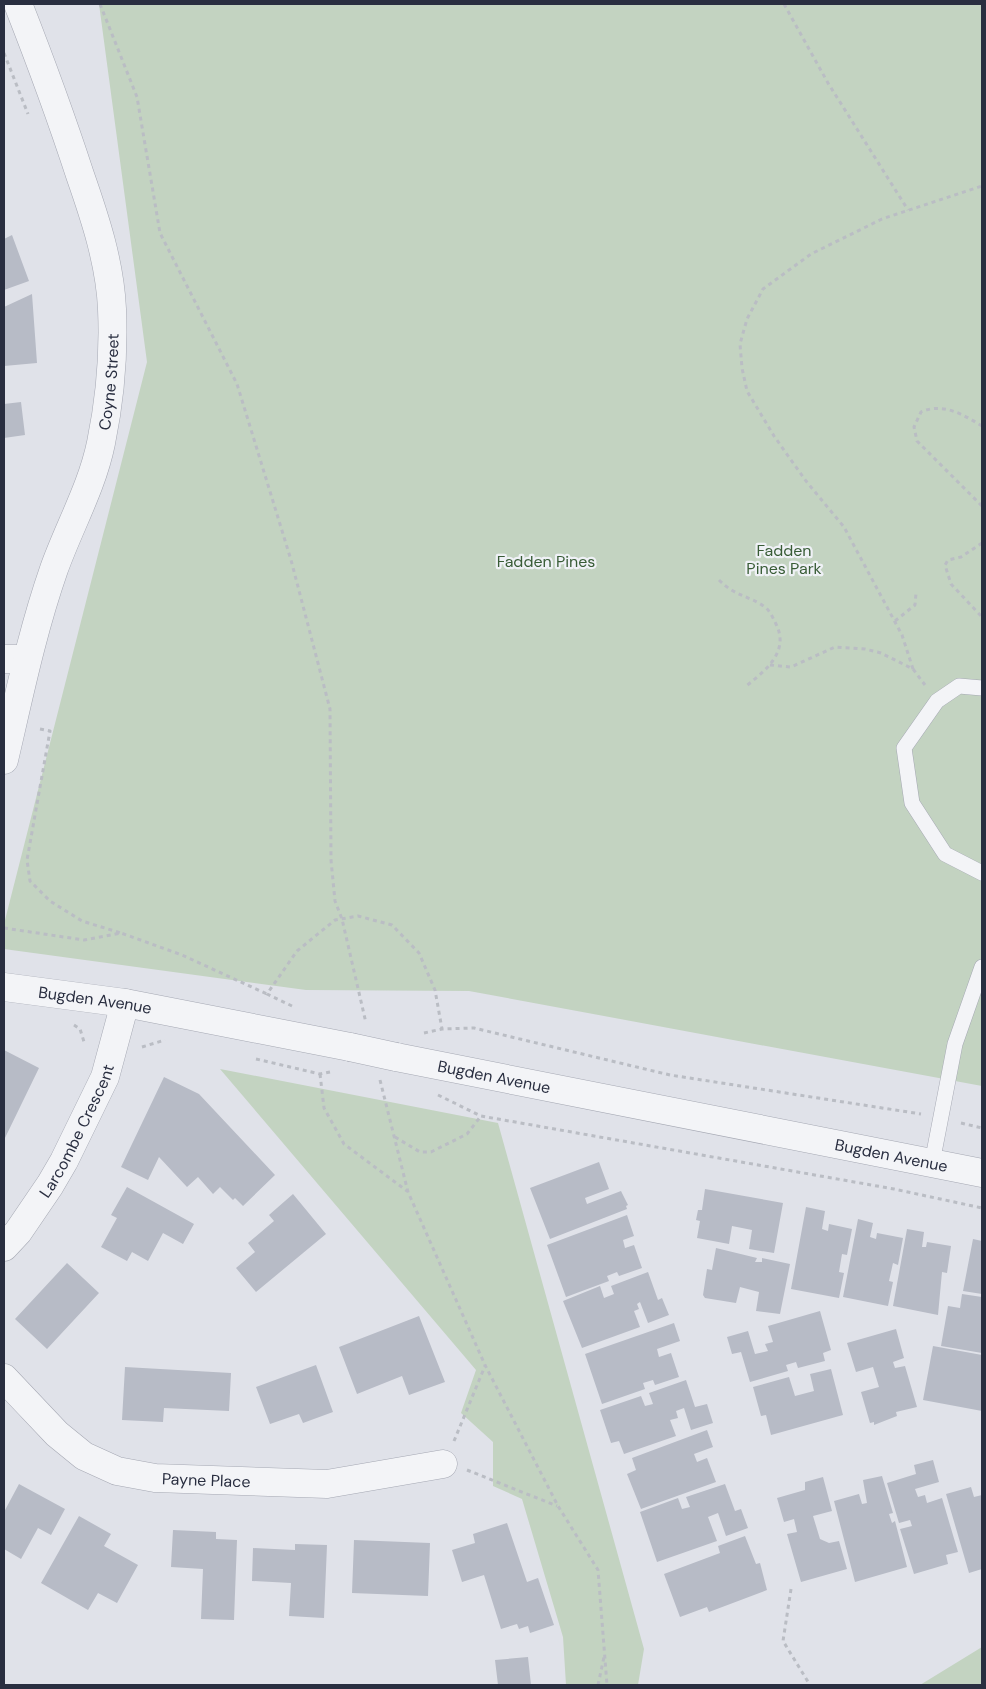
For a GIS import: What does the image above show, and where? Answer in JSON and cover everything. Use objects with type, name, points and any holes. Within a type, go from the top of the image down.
[{"type":"street","name":"Coyne Street","points":[[4,760],[12,724],[15,659],[91,477],[101,445],[107,411],[111,365],[112,308],[106,261],[69,140],[18,4]]},
{"type":"street","name":"Bugden Avenue","points":[[4,987],[359,1038],[387,1066],[982,1173]]},
{"type":"street","name":"Larcombe Crescent","points":[[4,1247],[18,1232],[50,1185],[105,1076],[125,1003]]},
{"type":"street","name":"Payne Place","points":[[4,1378],[57,1434],[84,1456],[117,1471],[155,1478],[327,1484],[443,1464]]},
{"type":"lane","points":[[982,688],[959,686],[937,701],[904,748],[912,803],[945,854],[982,873]]},
{"type":"lane","points":[[932,1163],[955,1044],[982,967]]},
{"type":"path","points":[[100,4],[137,97],[160,233],[237,384],[291,560],[330,709],[331,860],[335,901],[342,919],[359,1038]]},
{"type":"path","points":[[784,4],[828,83],[908,210]]},
{"type":"path","points":[[4,54],[28,115]]},
{"type":"path","points":[[937,701],[913,669],[902,635],[844,527],[806,481],[774,436],[747,391],[742,368],[740,344],[747,319],[756,300],[770,282],[822,248],[882,219],[982,186]]},
{"type":"path","points":[[982,426],[952,409],[937,409],[921,412],[914,428],[917,441],[982,506]]},
{"type":"path","points":[[982,544],[961,557],[948,560],[945,565],[951,584],[982,617]]},
{"type":"path","points":[[719,580],[730,591],[766,608],[778,628],[780,643],[775,658],[770,665],[745,687]]},
{"type":"path","points":[[895,621],[915,605],[916,592]]},
{"type":"path","points":[[770,665],[791,667],[835,647],[881,653],[913,669]]},
{"type":"path","points":[[12,724],[50,731],[27,860],[30,881],[50,901],[82,921],[182,955],[299,1010]]},
{"type":"path","points":[[267,994],[297,951],[334,920],[358,916],[392,925],[419,952],[435,990],[442,1028]]},
{"type":"path","points":[[4,928],[84,940],[121,933]]},
{"type":"path","points":[[66,1020],[80,1029],[90,1061],[107,1067]]},
{"type":"path","points":[[416,1035],[442,1028],[474,1028],[670,1075],[940,1118],[982,1128]]},
{"type":"path","points":[[137,1054],[140,1047],[168,1039]]},
{"type":"path","points":[[254,1058],[320,1074],[333,1072]]},
{"type":"path","points":[[387,1066],[395,1136],[408,1192],[485,1365],[558,1506],[598,1570],[606,1651],[607,1685]]},
{"type":"path","points":[[320,1074],[324,1108],[344,1144],[408,1192]]},
{"type":"path","points":[[431,1092],[481,1116],[894,1189],[982,1208]]},
{"type":"path","points":[[395,1136],[420,1152],[431,1152],[467,1134],[481,1116]]},
{"type":"path","points":[[485,1365],[460,1429],[443,1464],[476,1472],[558,1506]]},
{"type":"path","points":[[791,1589],[783,1641],[810,1685]]},
{"type":"path","points":[[598,1685],[606,1651]]},
{"type":"green space","name":"Fadden Pines","points":[[99,4],[982,4],[982,1086],[469,991],[306,990],[4,949],[4,924],[147,362]]},
{"type":"green space","points":[[220,1069],[498,1123],[644,1649],[638,1685],[566,1685],[563,1637],[522,1499],[493,1486],[493,1442],[461,1413],[476,1370]]},
{"type":"green space","points":[[982,1647],[982,1685],[920,1685]]},
{"type":"building","points":[[12,235],[29,281],[4,290],[4,239]]},
{"type":"building","points":[[32,294],[37,363],[4,366],[4,307]]},
{"type":"building","points":[[21,402],[25,435],[4,438],[4,404]]},
{"type":"building","points":[[4,1050],[39,1068],[4,1140]]},
{"type":"building","points":[[164,1077],[199,1094],[275,1175],[243,1206],[235,1198],[233,1200],[220,1187],[213,1194],[198,1177],[187,1187],[159,1157],[148,1180],[121,1167]]},
{"type":"building","points":[[599,1162],[609,1189],[585,1198],[587,1204],[621,1191],[628,1205],[626,1206],[627,1209],[550,1239],[530,1188]]},
{"type":"building","points":[[127,1187],[194,1224],[183,1244],[163,1233],[148,1261],[132,1252],[127,1261],[101,1247],[117,1218],[111,1215]]},
{"type":"building","points":[[705,1189],[783,1203],[774,1253],[749,1249],[752,1230],[732,1226],[729,1244],[697,1238],[700,1221],[696,1220],[698,1210],[702,1210]]},
{"type":"building","points":[[293,1194],[326,1234],[256,1292],[236,1268],[255,1252],[248,1243],[274,1221],[269,1215]]},
{"type":"building","points":[[806,1207],[825,1211],[822,1229],[828,1231],[829,1224],[852,1229],[847,1255],[842,1254],[839,1272],[844,1273],[839,1298],[791,1289]]},
{"type":"building","points":[[627,1215],[634,1236],[623,1240],[625,1248],[634,1245],[642,1268],[619,1276],[617,1272],[607,1276],[609,1281],[566,1297],[547,1245]]},
{"type":"building","points":[[858,1219],[873,1223],[870,1237],[876,1239],[877,1233],[903,1238],[898,1265],[893,1263],[889,1281],[893,1282],[888,1306],[843,1297]]},
{"type":"building","points":[[907,1229],[924,1232],[922,1247],[926,1247],[927,1242],[951,1246],[947,1273],[942,1272],[938,1315],[893,1306]]},
{"type":"building","points":[[973,1239],[982,1241],[982,1294],[963,1291]]},
{"type":"building","points":[[716,1248],[757,1258],[755,1262],[762,1262],[762,1258],[790,1264],[780,1314],[756,1311],[759,1292],[740,1287],[736,1303],[705,1298],[703,1295],[707,1269],[712,1270]]},
{"type":"building","points":[[67,1263],[99,1293],[47,1349],[15,1319]]},
{"type":"building","points":[[648,1272],[658,1300],[662,1298],[669,1315],[648,1323],[640,1302],[637,1304],[639,1309],[634,1311],[640,1327],[582,1348],[563,1301],[600,1286],[604,1298],[614,1294],[611,1286]]},
{"type":"building","points":[[962,1294],[982,1297],[982,1353],[941,1346],[948,1306],[960,1308]]},
{"type":"building","points":[[820,1311],[831,1350],[823,1353],[825,1361],[798,1368],[796,1362],[786,1365],[788,1371],[750,1382],[741,1352],[732,1354],[727,1337],[748,1331],[755,1354],[768,1351],[765,1344],[773,1342],[768,1326]]},
{"type":"building","points":[[419,1316],[445,1382],[409,1395],[402,1376],[357,1394],[339,1347]]},
{"type":"building","points":[[674,1323],[680,1341],[657,1349],[659,1357],[671,1353],[679,1377],[655,1385],[653,1380],[643,1383],[645,1389],[602,1404],[585,1354]]},
{"type":"building","points":[[896,1329],[904,1358],[893,1362],[895,1368],[905,1366],[917,1407],[896,1412],[897,1416],[874,1425],[874,1422],[870,1423],[861,1392],[879,1387],[873,1367],[856,1372],[847,1343]]},
{"type":"building","points":[[933,1346],[982,1355],[982,1411],[923,1400]]},
{"type":"building","points":[[316,1365],[333,1412],[303,1423],[299,1414],[270,1424],[256,1387]]},
{"type":"building","points":[[125,1367],[231,1373],[229,1411],[164,1408],[163,1422],[122,1420]]},
{"type":"building","points":[[831,1369],[843,1415],[771,1435],[766,1415],[761,1416],[753,1387],[789,1377],[795,1396],[814,1391],[810,1374]]},
{"type":"building","points":[[686,1380],[695,1407],[707,1404],[713,1423],[691,1430],[684,1408],[676,1411],[678,1418],[670,1420],[676,1436],[624,1454],[619,1441],[611,1443],[600,1410],[641,1396],[645,1406],[653,1404],[649,1393]]},
{"type":"building","points":[[707,1430],[713,1447],[694,1454],[697,1462],[707,1458],[716,1482],[641,1509],[627,1474],[636,1470],[632,1458]]},
{"type":"building","points":[[933,1460],[939,1482],[915,1489],[918,1497],[925,1495],[927,1503],[942,1498],[958,1552],[946,1555],[948,1564],[914,1574],[900,1529],[912,1526],[910,1520],[899,1523],[887,1483],[916,1474],[914,1465]]},
{"type":"building","points":[[882,1476],[893,1513],[889,1514],[892,1523],[895,1521],[907,1567],[855,1582],[834,1501],[859,1494],[862,1504],[867,1503],[863,1480]]},
{"type":"building","points":[[823,1477],[832,1511],[813,1516],[820,1539],[829,1543],[839,1541],[847,1569],[801,1582],[787,1534],[797,1532],[794,1519],[784,1522],[777,1498],[805,1490],[805,1482]]},
{"type":"building","points":[[19,1484],[65,1509],[51,1535],[38,1528],[21,1559],[4,1549],[4,1512]]},
{"type":"building","points":[[725,1484],[735,1511],[741,1509],[748,1528],[726,1536],[718,1513],[708,1517],[717,1541],[657,1562],[640,1512],[678,1498],[682,1509],[690,1507],[686,1497]]},
{"type":"building","points":[[971,1487],[974,1497],[982,1495],[982,1569],[969,1573],[946,1494]]},
{"type":"building","points":[[79,1516],[111,1534],[104,1546],[138,1565],[117,1603],[98,1593],[88,1610],[41,1583]]},
{"type":"building","points":[[507,1523],[527,1582],[538,1578],[554,1625],[530,1633],[528,1626],[519,1629],[517,1624],[501,1629],[484,1575],[462,1582],[452,1550],[475,1543],[473,1534]]},
{"type":"building","points":[[173,1530],[216,1532],[216,1539],[237,1540],[234,1620],[201,1619],[203,1569],[171,1567]]},
{"type":"building","points":[[745,1536],[756,1564],[760,1563],[767,1590],[709,1612],[707,1607],[680,1617],[664,1574],[720,1553],[718,1546]]},
{"type":"building","points":[[354,1540],[430,1543],[428,1596],[352,1593]]},
{"type":"building","points":[[295,1544],[327,1545],[324,1618],[289,1616],[291,1583],[252,1581],[253,1548],[295,1550]]},
{"type":"building","points":[[528,1657],[531,1685],[498,1685],[495,1660]]},
{"type":"park label","name":"Fadden Pines Park","points":[[784,559]]}]
